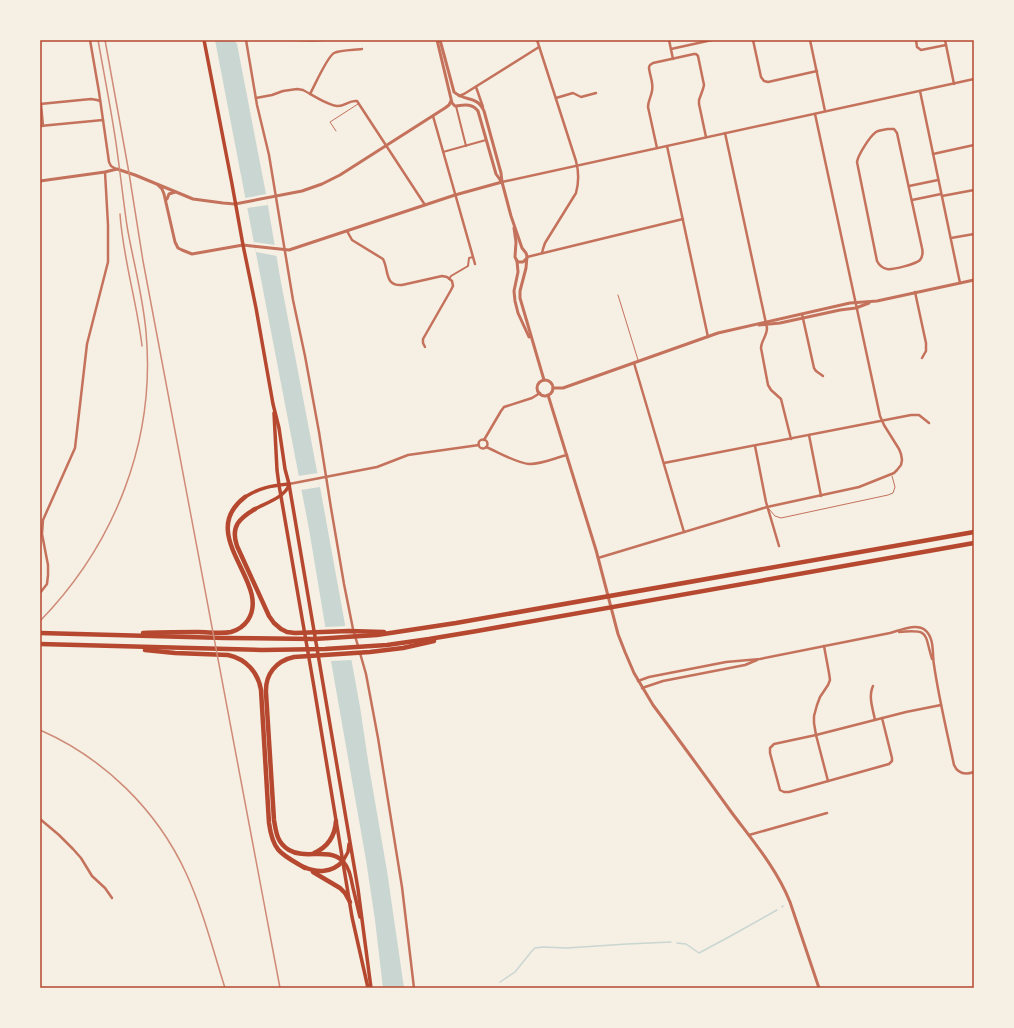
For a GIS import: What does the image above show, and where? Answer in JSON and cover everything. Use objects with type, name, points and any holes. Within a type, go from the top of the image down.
[{"type":"highway","points":[[113,635],[225,632],[236,630],[243,626],[249,619],[253,608],[253,600],[231,546],[228,533],[229,520],[233,510],[238,502],[245,497]]},
{"type":"highway","points":[[255,509],[239,521],[235,529],[235,540],[269,616],[274,623],[287,632],[368,634]]},
{"type":"highway","points":[[40,632],[225,638],[332,639],[368,634],[399,632],[596,599],[974,532]]},
{"type":"highway","points":[[40,645],[299,650],[411,642],[974,543]]},
{"type":"highway","points":[[304,867],[314,871],[324,871],[337,866],[343,861],[332,855],[323,853],[297,853],[286,848],[278,840],[274,814],[266,693],[267,681],[273,668],[288,658],[370,652],[409,647],[477,631]]},
{"type":"highway","points":[[114,646],[189,654],[228,655],[239,658],[250,667],[260,686],[270,823],[276,848],[281,853],[340,888],[346,893],[350,902]]},
{"type":"highway","points":[[308,854],[319,850],[327,844],[333,834],[336,821]]},
{"type":"main road","points":[[204,40],[273,404],[280,428],[285,469],[289,484],[349,836],[372,988]]},
{"type":"main road","points":[[273,404],[280,495],[312,672],[353,922],[368,988]]},
{"type":"main road","points":[[245,497],[260,489],[289,484]]},
{"type":"main road","points":[[255,509],[280,495],[286,490],[289,484]]},
{"type":"main road","points":[[343,861],[348,852],[349,836]]},
{"type":"main road","points":[[343,861],[350,875],[365,934]]},
{"type":"street","points":[[40,593],[47,584],[48,575],[48,565],[42,534],[43,520],[75,448],[87,344],[108,262],[107,172],[110,169],[110,163],[90,40]]},
{"type":"street","points":[[246,40],[256,98],[268,151],[284,250],[319,432],[352,626],[365,670],[378,738],[402,887],[414,988]]},
{"type":"street","points":[[437,40],[451,101],[452,104],[456,106],[466,146]]},
{"type":"street","points":[[440,40],[453,90],[462,101],[460,105]]},
{"type":"street","points":[[537,40],[577,165],[578,179],[576,192],[546,241],[542,253]]},
{"type":"street","points":[[669,40],[673,59]]},
{"type":"street","points":[[671,49],[712,40]]},
{"type":"street","points":[[753,40],[761,77],[764,81],[768,82],[817,71]]},
{"type":"street","points":[[810,40],[825,112]]},
{"type":"street","points":[[916,40],[917,47],[921,50],[946,45]]},
{"type":"street","points":[[945,40],[954,84]]},
{"type":"street","points":[[459,96],[463,95],[539,47]]},
{"type":"street","points":[[310,94],[332,55],[339,52],[362,49]]},
{"type":"street","points":[[657,148],[648,107],[648,102],[653,89],[649,67],[653,63],[694,54],[698,56],[704,87],[699,104],[706,137]]},
{"type":"street","points":[[156,184],[163,191],[174,241],[178,248],[188,253],[194,254],[243,244],[291,250],[455,195],[502,182],[974,79]]},
{"type":"street","points":[[476,87],[484,111],[512,216],[527,257],[526,268],[519,294],[520,302],[544,380]]},
{"type":"street","points":[[256,98],[272,95],[281,91],[301,89],[329,104],[336,106],[342,106],[356,101],[425,205]]},
{"type":"street","points":[[920,91],[960,283]]},
{"type":"street","points":[[556,98],[571,93],[574,93],[580,97],[596,93]]},
{"type":"street","points":[[110,163],[117,169],[196,200],[223,204],[235,204],[304,190],[322,184],[340,175],[448,106],[453,96],[459,96],[476,101],[484,111]]},
{"type":"street","points":[[100,102],[91,99],[41,104],[42,126],[103,120]]},
{"type":"street","points":[[456,106],[470,105],[475,107],[477,110],[480,115],[497,176],[502,182]]},
{"type":"street","points":[[598,558],[767,507],[859,487],[891,474],[900,466],[902,458],[900,449],[882,421],[856,308],[815,114]]},
{"type":"street","points":[[433,116],[475,264]]},
{"type":"street","points":[[890,129],[896,132],[909,186],[922,248],[922,257],[914,264],[884,268],[879,265],[877,261],[857,162],[859,156],[873,134],[890,129]]},
{"type":"street","points":[[725,133],[766,323],[767,333],[761,348],[768,385],[771,390],[782,399],[791,439]]},
{"type":"street","points":[[443,152],[486,140]]},
{"type":"street","points":[[933,154],[974,145]]},
{"type":"street","points":[[667,146],[708,337]]},
{"type":"street","points":[[40,181],[107,172],[117,169]]},
{"type":"street","points":[[909,186],[938,180]]},
{"type":"street","points":[[912,200],[974,190]]},
{"type":"street","points":[[166,203],[169,194],[171,192],[175,192]]},
{"type":"street","points":[[512,216],[516,236],[515,257],[517,261],[518,273],[514,291],[515,304],[534,348]]},
{"type":"street","points":[[517,261],[522,262],[526,260],[527,257],[683,219]]},
{"type":"street","points":[[347,231],[352,240],[383,259],[390,281],[394,284],[400,285],[441,276],[445,276],[452,282],[452,287],[423,339],[425,347]]},
{"type":"street","points":[[951,238],[974,234]]},
{"type":"street","points":[[516,253],[519,250],[524,251]]},
{"type":"street","points":[[449,279],[451,276],[468,266],[469,258],[473,257]]},
{"type":"street","points":[[553,388],[563,388],[718,333],[803,316],[856,308],[877,301],[974,280]]},
{"type":"street","points":[[915,292],[926,343],[926,351],[922,358]]},
{"type":"street","points":[[803,316],[855,303],[877,301]]},
{"type":"street","points":[[803,316],[814,368],[823,376]]},
{"type":"street","points":[[634,363],[684,532]]},
{"type":"street","points":[[544,380],[551,382],[553,388],[552,392],[548,395]]},
{"type":"street","points":[[544,380],[541,381],[538,386],[538,390],[540,393],[548,395]]},
{"type":"street","points":[[479,445],[480,441],[484,440],[504,407],[532,398],[540,393]]},
{"type":"street","points":[[548,395],[598,558],[618,634],[628,660],[642,688],[773,868],[785,889],[818,988]]},
{"type":"street","points":[[664,464],[917,415],[921,416],[929,423]]},
{"type":"street","points":[[809,435],[821,496]]},
{"type":"street","points":[[484,440],[487,443],[486,447]]},
{"type":"street","points":[[289,484],[377,467],[408,455],[479,445],[482,448],[486,447],[520,462],[529,464],[544,462],[567,455]]},
{"type":"street","points":[[755,446],[767,507],[779,546]]},
{"type":"street","points":[[638,681],[649,677],[726,662],[760,659],[916,627],[921,628],[926,631],[930,638],[954,767],[962,773],[966,774],[974,772]]},
{"type":"street","points":[[890,633],[913,630],[924,634],[927,639],[934,665]]},
{"type":"street","points":[[824,646],[830,680],[819,699],[814,723],[828,781]]},
{"type":"street","points":[[642,688],[663,681],[745,665],[760,659]]},
{"type":"street","points":[[873,686],[871,698],[875,720]]},
{"type":"street","points":[[882,718],[892,756],[892,761],[889,764],[789,792],[784,792],[779,789],[770,755],[771,746],[776,743],[816,735],[882,718],[942,705]]},
{"type":"street","points":[[749,835],[827,813]]},
{"type":"street","points":[[40,819],[74,849],[92,876],[105,888],[112,898]]},
{"type":"lane","points":[[336,131],[330,122],[358,104]]},
{"type":"lane","points":[[618,295],[639,361]]},
{"type":"lane","points":[[767,507],[775,516],[781,518],[888,495],[893,493],[895,487],[891,474]]},
{"type":"shaded area","points":[[215,40],[234,40],[237,44],[360,707],[387,871],[404,988],[383,988],[366,860],[309,529]]},
{"type":"pier","points":[[266,194],[268,205],[247,208],[245,198]]},
{"type":"pier","points":[[254,242],[275,245],[277,256],[256,252]]},
{"type":"pier","points":[[318,473],[320,487],[301,490],[298,476]]},
{"type":"pier","points":[[346,626],[352,660],[331,661],[325,627]]},
{"type":"waterway","points":[[677,943],[686,944],[699,953],[777,910]]},
{"type":"waterway","points":[[500,982],[515,972],[535,948],[567,948],[671,942]]},
{"type":"railway","points":[[40,621],[66,591],[90,559],[109,524],[125,488],[137,451],[144,412],[147,372],[145,319],[127,226],[114,130],[98,40]]},
{"type":"railway","points":[[105,40],[143,261],[280,988]]},
{"type":"railway","points":[[286,40],[331,40]]},
{"type":"railway","points":[[120,214],[124,247],[142,346]]},
{"type":"railway","points":[[40,730],[86,755],[107,771],[144,807],[160,828],[186,873],[198,901],[225,988]]}]
